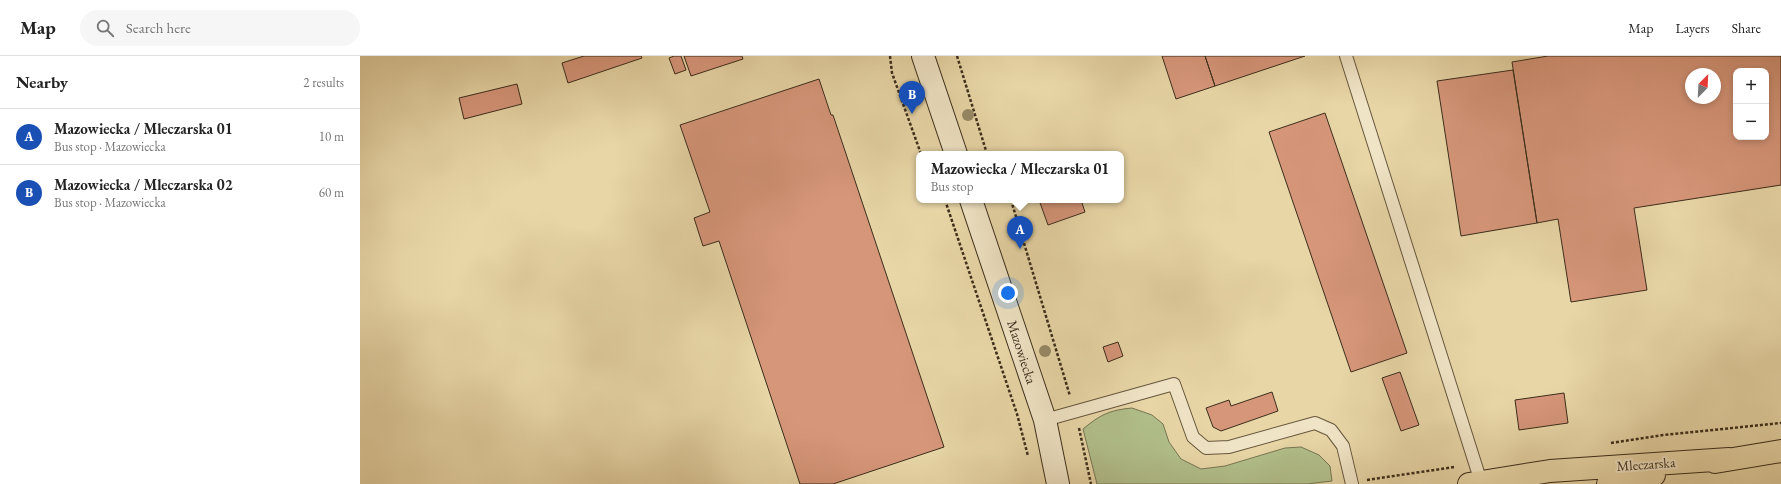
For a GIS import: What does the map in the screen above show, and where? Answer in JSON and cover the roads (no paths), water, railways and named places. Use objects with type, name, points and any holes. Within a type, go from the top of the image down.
[{"type":"main road","name":"Mleczarska","points":[[1608,484],[1729,459],[1781,451]]},
{"type":"main road","name":"Mleczarska","points":[[1475,483],[1550,471],[1729,459]]},
{"type":"street","points":[[923,56],[955,151]]},
{"type":"street","name":"Mazowiecka","points":[[972,203],[1045,420],[1058,484]]},
{"type":"lane","points":[[1346,56],[1475,483]]},
{"type":"lane","points":[[1045,420],[1174,384],[1193,437],[1206,448],[1229,447],[1315,423],[1331,430],[1343,446],[1352,484]]},
{"type":"place","name":"Mazowiecka / Mleczarska 02","points":[[912,114]]},
{"type":"place","name":"Mazowiecka / Mleczarska 01","points":[[1020,249]]}]
